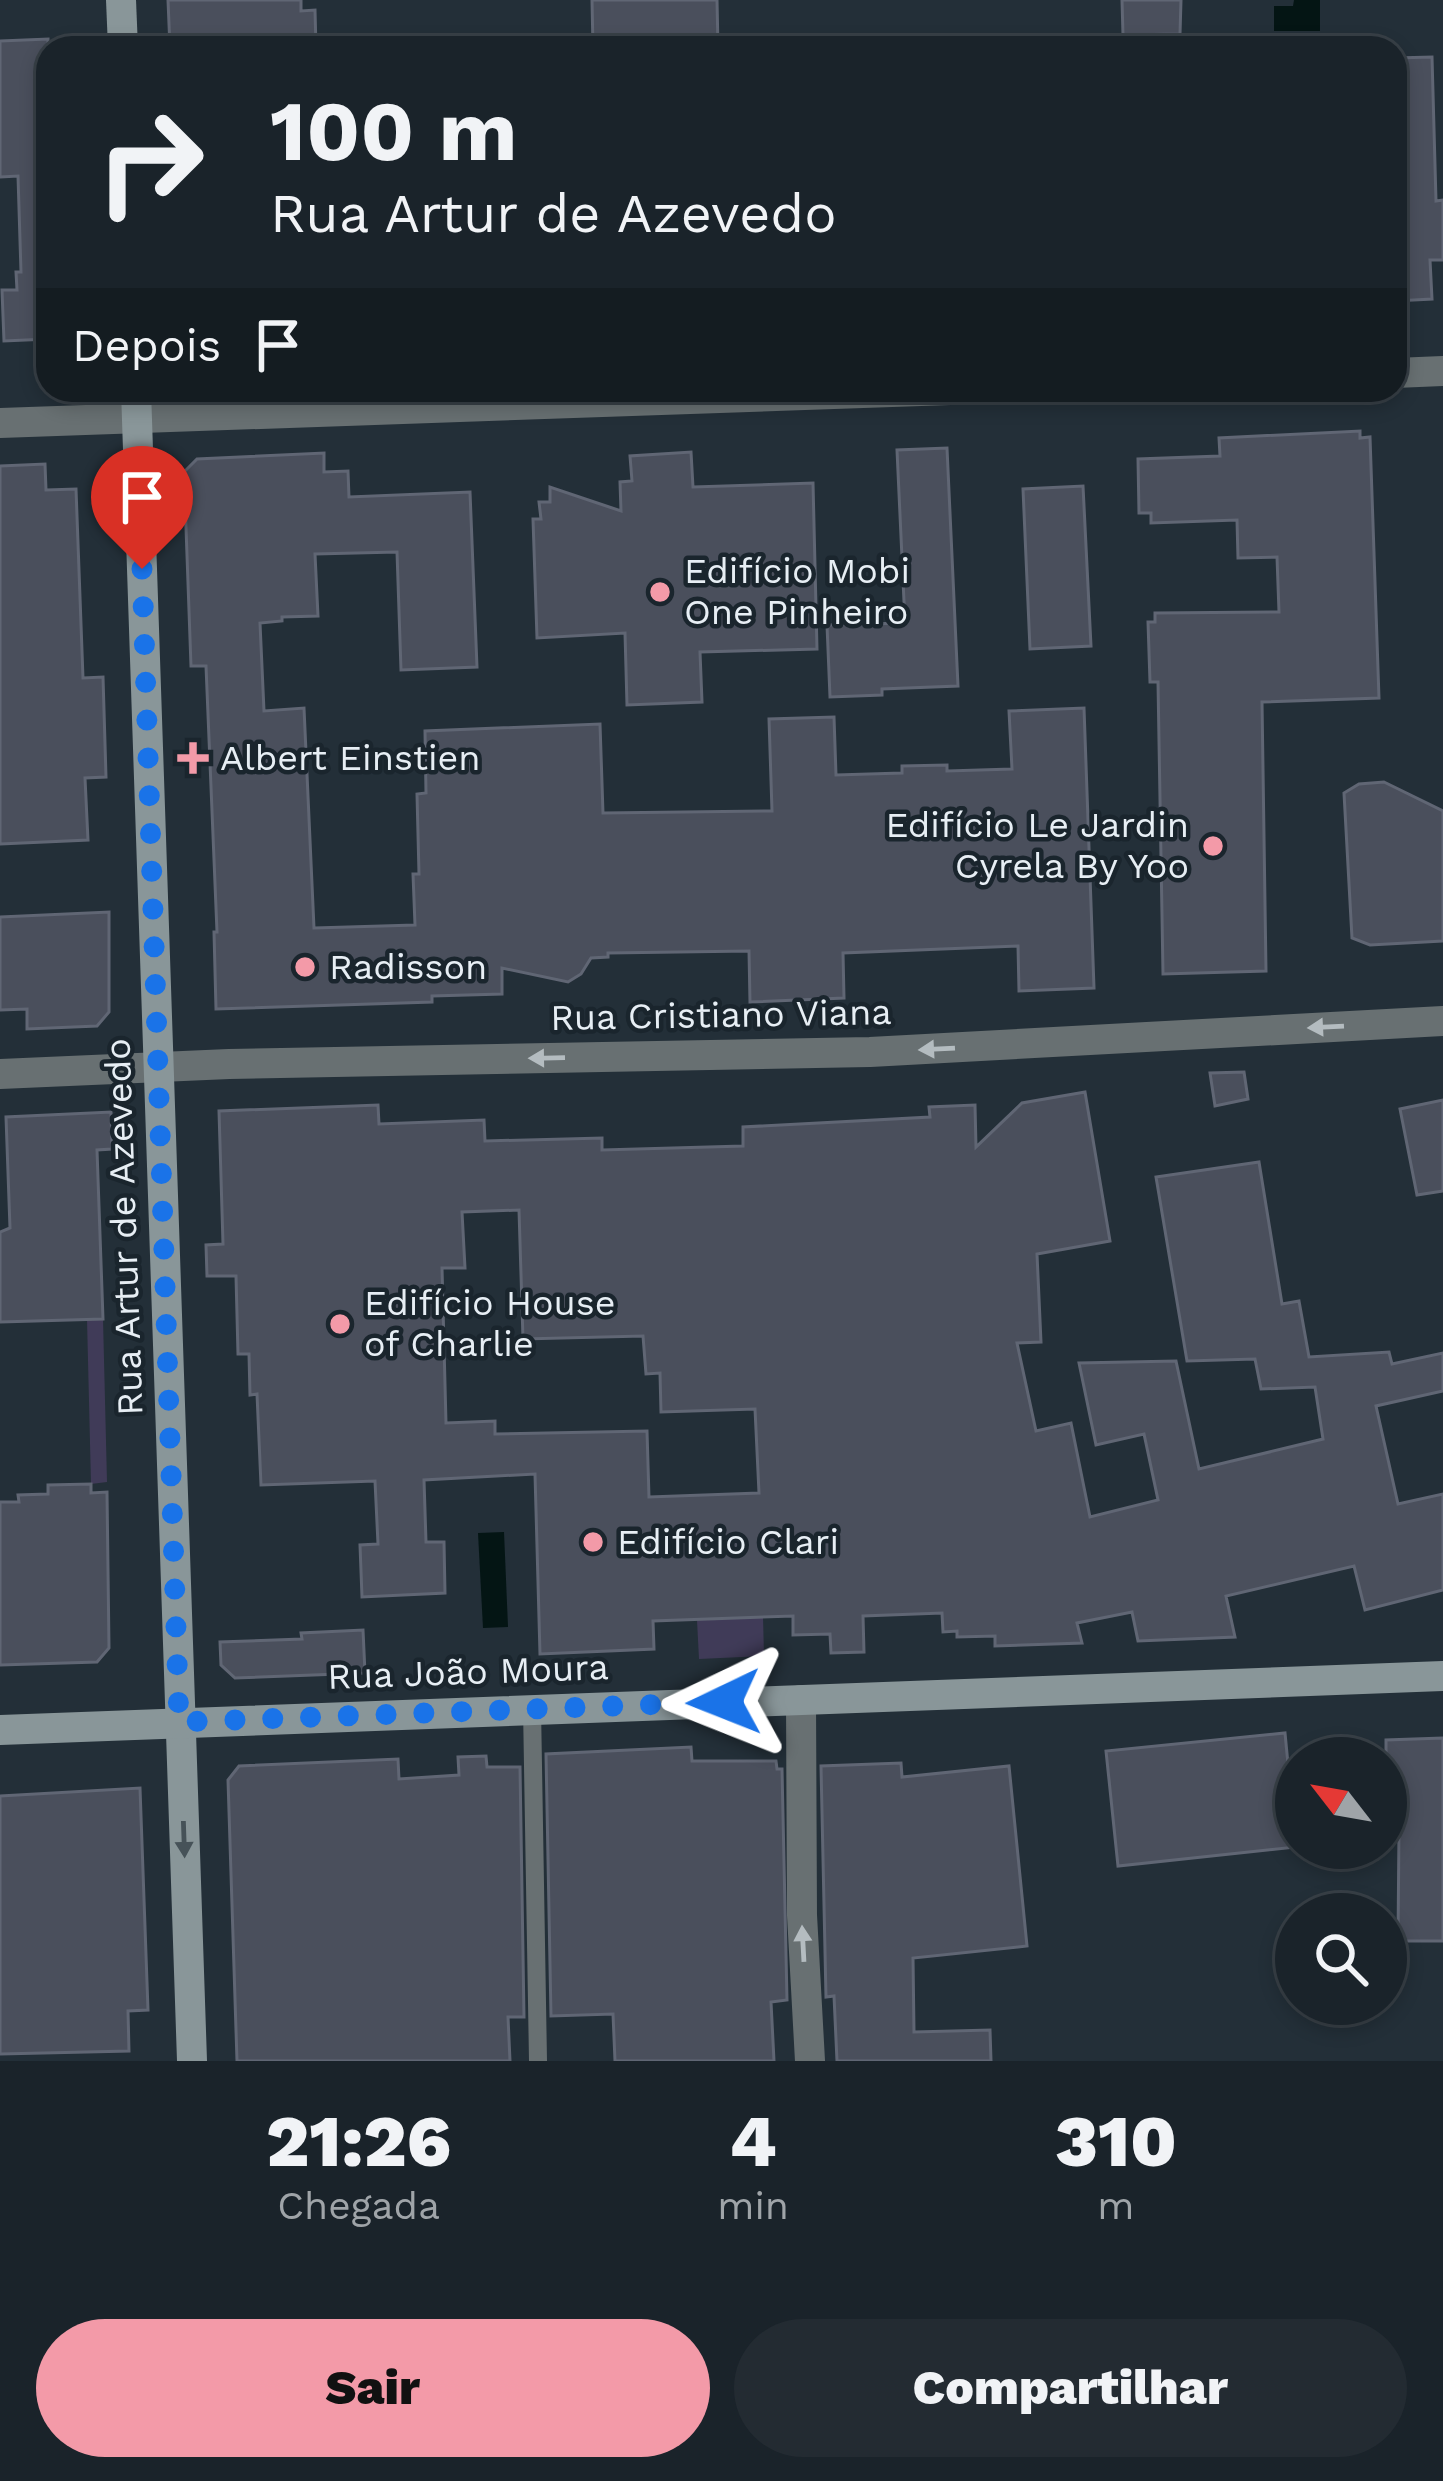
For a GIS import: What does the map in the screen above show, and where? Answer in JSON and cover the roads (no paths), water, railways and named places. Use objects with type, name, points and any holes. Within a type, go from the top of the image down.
[{"type":"street","points":[[121,0],[122,36]]},
{"type":"street","points":[[1407,372],[1443,370]]},
{"type":"street","points":[[0,422],[136,404],[247,402]]},
{"type":"street","name":"Rua Artur de Azevedo","points":[[136,404],[192,2061]]},
{"type":"street","name":"Rua Cristiano Viana","points":[[0,1073],[870,1052],[1443,1022]]},
{"type":"street","name":"Rua João Moura","points":[[0,1730],[1443,1676]]},
{"type":"street","points":[[801,1700],[802,1916],[809,2061]]},
{"type":"lane","points":[[532,1708],[538,2061]]},
{"type":"place","name":"Edifício Mobi One Pinheiro","points":[[660,592]]},
{"type":"place","name":"Albert Einstien","points":[[193,758]]},
{"type":"place","name":"Edifício Le Jardin Cyrela By Yoo","points":[[1213,846]]},
{"type":"place","name":"Radisson","points":[[305,967]]},
{"type":"place","name":"Edifício House of Charlie","points":[[340,1324]]},
{"type":"place","name":"Edifício Clari","points":[[593,1542]]}]
